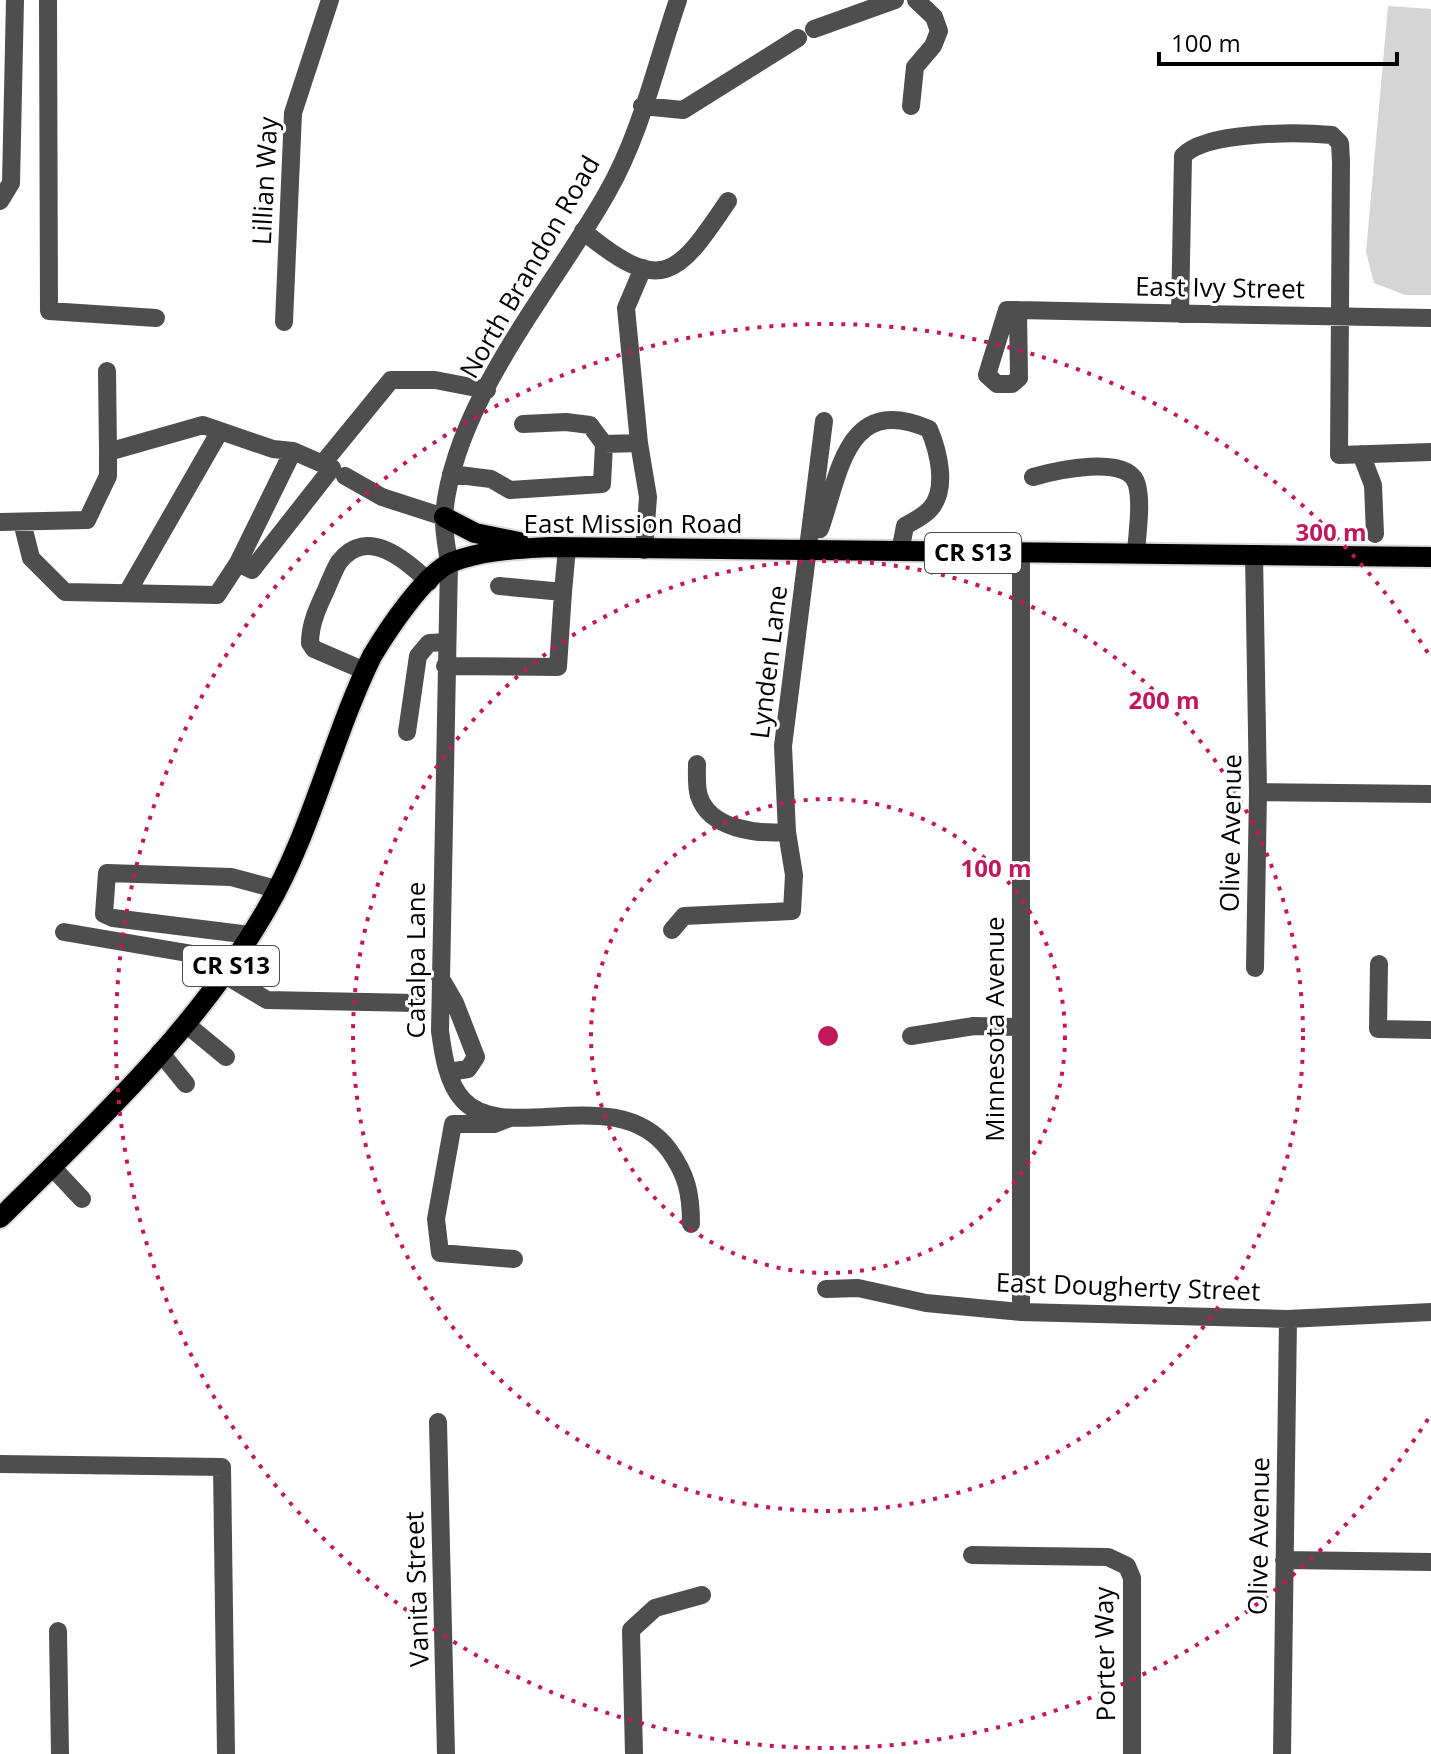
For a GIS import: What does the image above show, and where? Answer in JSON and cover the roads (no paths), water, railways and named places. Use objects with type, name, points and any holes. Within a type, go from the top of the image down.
[{"type":"main road","points":[[444,517],[475,533],[559,547]]},
{"type":"main road","name":"East Mission Road","points":[[0,1218],[186,1024],[230,968],[276,889],[365,671],[388,629],[449,563],[500,550],[559,547],[1431,557]]},
{"type":"street","points":[[0,201],[11,183],[15,0]]},
{"type":"street","points":[[48,0],[49,311],[156,318]]},
{"type":"street","name":"Lillian Way","points":[[284,322],[293,113],[330,0]]},
{"type":"street","name":"North Brandon Road","points":[[449,563],[444,517],[451,474],[509,346],[608,192],[633,137],[678,0]]},
{"type":"street","points":[[642,106],[683,110],[806,34],[895,0]]},
{"type":"street","points":[[911,106],[915,67],[933,46],[939,31],[934,17],[916,0]]},
{"type":"street","points":[[1180,314],[1183,156],[1192,146],[1224,140],[1312,133],[1332,135],[1340,143],[1339,455],[1431,452]]},
{"type":"street","points":[[583,231],[614,255],[643,268],[670,270],[687,259],[728,201]]},
{"type":"street","points":[[643,268],[626,308],[639,443],[648,497],[644,550]]},
{"type":"street","name":"East Ivy Street","points":[[1013,310],[1431,318]]},
{"type":"street","points":[[0,522],[87,520],[108,476],[107,371]]},
{"type":"street","points":[[324,462],[391,380],[435,380],[487,390]]},
{"type":"street","name":"Lynden Lane","points":[[672,930],[684,916],[792,911],[794,875],[787,832],[783,746],[813,551],[824,421]]},
{"type":"street","points":[[451,474],[491,479],[510,490],[602,484],[604,444],[590,425],[566,422],[523,424]]},
{"type":"street","points":[[813,551],[852,439],[863,427],[881,422],[918,424],[929,429],[940,455],[937,498],[930,509],[905,526],[900,552]]},
{"type":"street","points":[[108,452],[203,425],[273,449],[293,451],[332,468],[252,570],[238,563]]},
{"type":"street","points":[[127,593],[220,431]]},
{"type":"street","points":[[604,444],[639,443]]},
{"type":"street","points":[[22,522],[31,558],[65,592],[217,595],[238,563],[293,451]]},
{"type":"street","points":[[1361,454],[1372,475],[1375,534]]},
{"type":"street","points":[[1033,477],[1088,467],[1120,469],[1131,475],[1138,487],[1136,554]]},
{"type":"street","points":[[345,476],[382,497],[444,517]]},
{"type":"street","points":[[365,671],[314,649],[310,643],[316,612],[340,561],[352,551],[374,547],[391,549],[429,582]]},
{"type":"street","points":[[445,666],[558,667],[563,592],[559,547]]},
{"type":"street","name":"Minnesota Avenue","points":[[1021,553],[1021,1312]]},
{"type":"street","name":"Olive Avenue","points":[[1254,554],[1258,792],[1255,968]]},
{"type":"street","name":"Catalpa Lane","points":[[449,563],[440,977],[440,1031],[449,1072],[460,1095],[473,1108],[510,1118],[584,1114],[632,1121],[659,1136],[684,1170],[691,1195],[691,1224]]},
{"type":"street","points":[[499,586],[563,592]]},
{"type":"street","points":[[407,732],[418,656],[429,643],[446,642]]},
{"type":"street","points":[[697,764],[699,796],[721,821],[762,834],[787,832]]},
{"type":"street","points":[[1258,792],[1431,794]]},
{"type":"street","points":[[250,935],[113,918],[104,914],[107,873],[231,877],[276,889]]},
{"type":"street","points":[[64,932],[230,968],[267,1000],[416,1003]]},
{"type":"street","points":[[1379,964],[1378,1029],[1431,1030]]},
{"type":"street","points":[[440,977],[455,1003],[476,1057],[468,1069],[449,1072]]},
{"type":"street","points":[[186,1024],[226,1057]]},
{"type":"street","points":[[911,1036],[974,1026],[1021,1027]]},
{"type":"street","points":[[160,1052],[186,1084]]},
{"type":"street","points":[[510,1118],[494,1124],[453,1124],[436,1219],[436,1246],[440,1253],[514,1259]]},
{"type":"street","points":[[52,1167],[82,1199]]},
{"type":"street","name":"East Dougherty Street","points":[[826,1289],[858,1288],[926,1303],[1021,1312],[1288,1319],[1431,1312]]},
{"type":"street","name":"Olive Avenue","points":[[1282,1754],[1288,1319]]},
{"type":"street","name":"Vanita Street","points":[[438,1422],[446,1754]]},
{"type":"street","points":[[0,1464],[222,1467],[226,1754]]},
{"type":"street","name":"Porter Way","points":[[972,1555],[1108,1557],[1127,1566],[1132,1578],[1132,1754]]},
{"type":"street","points":[[1284,1560],[1431,1562]]},
{"type":"street","points":[[634,1754],[631,1630],[655,1608],[702,1595]]},
{"type":"street","points":[[58,1631],[60,1754]]}]
